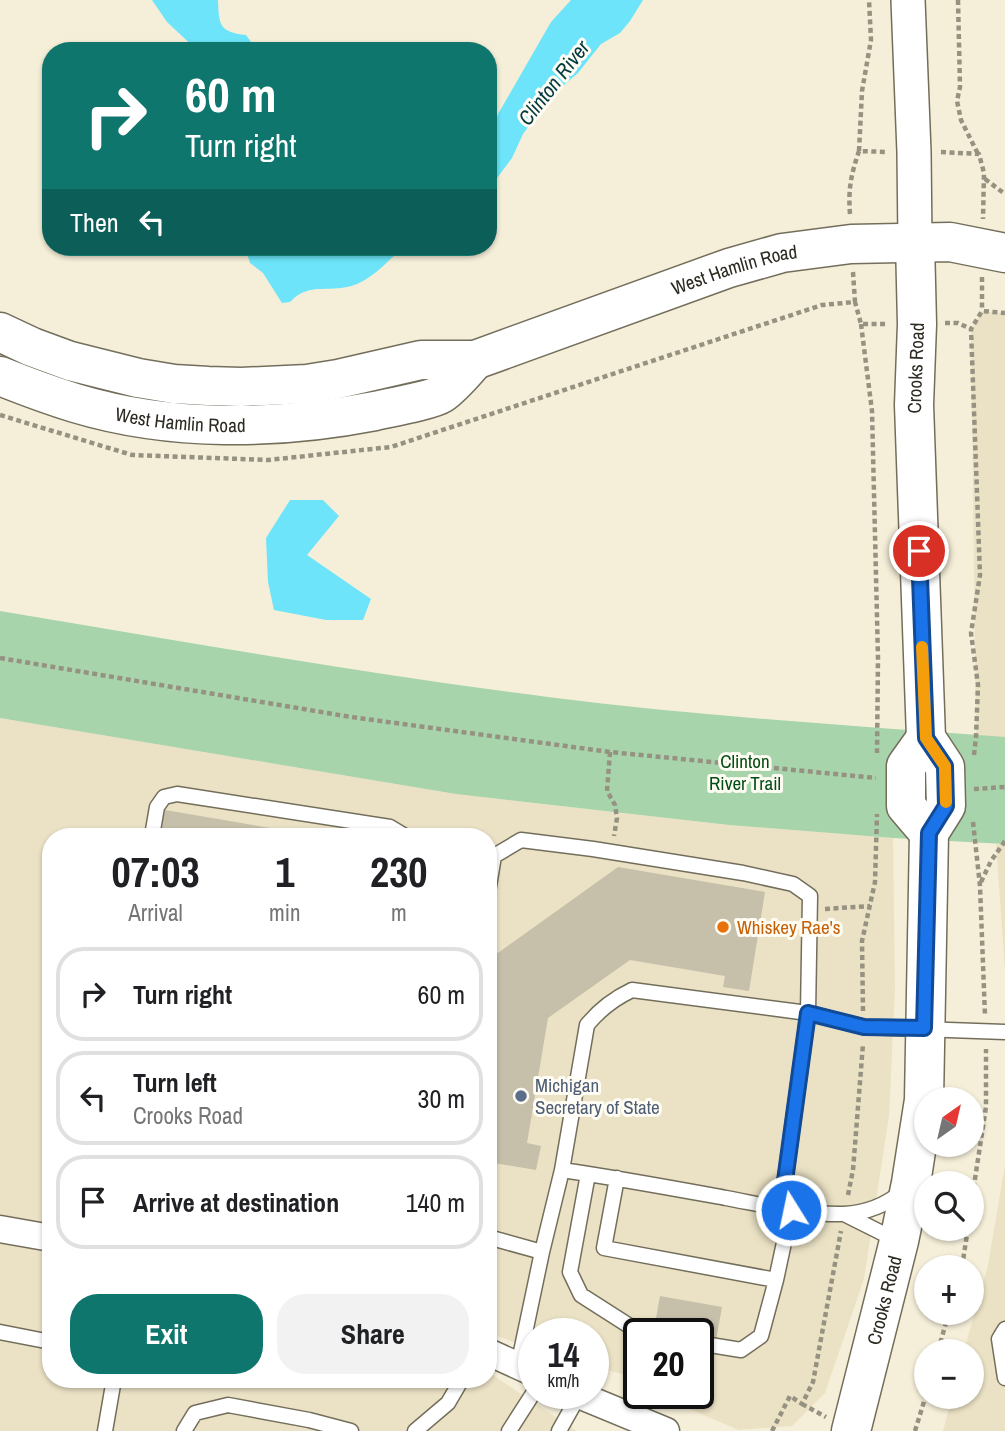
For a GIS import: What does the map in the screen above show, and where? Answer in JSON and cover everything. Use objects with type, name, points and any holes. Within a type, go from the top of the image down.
[{"type":"main road","name":"Crooks Road","points":[[851,1431],[899,1241],[924,1100],[929,833],[946,806],[945,766],[926,738],[914,405],[917,324],[915,242]]},
{"type":"main road","name":"West Hamlin Road","points":[[0,332],[33,347],[101,370],[162,382],[241,387],[307,384],[421,360],[475,360],[698,279],[782,253],[829,246],[950,242],[1005,253]]},
{"type":"main road","name":"West Hamlin Road","points":[[0,376],[78,404],[117,413],[161,421],[244,426],[338,418],[440,395],[475,360]]},
{"type":"street","name":"Crooks Road","points":[[908,0],[915,242]]},
{"type":"street","points":[[0,1229],[42,1236]]},
{"type":"street","points":[[497,1356],[518,1366]]},
{"type":"street","points":[[609,1407],[666,1431]]},
{"type":"lane","points":[[153,828],[157,807],[164,797],[177,794],[392,828]]},
{"type":"lane","points":[[497,854],[521,840],[611,852],[780,881],[793,884],[810,896],[808,1013],[784,1188],[791,1210],[761,1336],[741,1350],[714,1346]]},
{"type":"lane","points":[[533,1318],[542,1252],[562,1170],[587,1025],[599,1010],[617,997],[632,990],[808,1013],[864,1027],[1005,1032]]},
{"type":"lane","points":[[562,1170],[791,1210],[844,1214],[888,1202],[911,1183]]},
{"type":"lane","points":[[588,1174],[570,1272],[581,1295],[623,1322]]},
{"type":"lane","points":[[617,1178],[604,1248],[776,1280]]},
{"type":"lane","points":[[844,1214],[899,1241]]},
{"type":"lane","points":[[497,1240],[542,1252]]},
{"type":"lane","points":[[1005,1329],[999,1339],[1005,1378]]},
{"type":"lane","points":[[0,1332],[42,1340]]},
{"type":"lane","points":[[105,1431],[112,1388]]},
{"type":"lane","points":[[415,1431],[448,1403],[457,1388]]},
{"type":"lane","points":[[184,1431],[195,1413],[228,1405],[351,1431]]},
{"type":"lane","points":[[509,1431],[523,1409]]},
{"type":"lane","points":[[559,1431],[570,1409]]},
{"type":"path","points":[[849,196],[851,173],[859,151],[862,91],[871,40],[870,0]]},
{"type":"path","points":[[958,0],[960,87],[957,101],[961,120],[979,154],[985,197]]},
{"type":"path","points":[[859,151],[877,152]]},
{"type":"path","points":[[956,152],[979,154]]},
{"type":"path","points":[[984,179],[1005,194]]},
{"type":"path","points":[[972,764],[978,685],[971,633],[980,575],[971,329],[982,311],[983,295]]},
{"type":"path","points":[[982,311],[1005,313]]},
{"type":"path","points":[[958,323],[971,329]]},
{"type":"path","points":[[860,324],[873,411],[878,658],[877,765]]},
{"type":"path","points":[[0,658],[351,717],[610,752],[877,778],[877,790]]},
{"type":"path","points":[[610,752],[607,791],[615,805],[617,818],[611,852]]},
{"type":"path","points":[[968,790],[1005,787]]},
{"type":"path","points":[[772,1431],[790,1396],[802,1404],[813,1382],[853,1170],[864,1027],[862,941],[875,882],[877,802]]},
{"type":"path","points":[[971,811],[980,886],[986,1031],[986,1107],[976,1171]]},
{"type":"path","points":[[980,886],[991,861],[1005,841]]},
{"type":"path","points":[[915,1431],[922,1409]]},
{"type":"shaded area","points":[[982,311],[1005,313],[1005,738],[976,737],[971,329]]},
{"type":"shaded area","points":[[0,718],[456,794],[729,825],[893,838],[895,990],[889,1116],[864,1279],[825,1393],[792,1426],[739,1430],[689,1409],[714,1409],[714,1318],[623,1318],[623,1374],[609,1371],[609,1318],[518,1318],[518,1343],[497,1336],[497,828],[42,828],[42,1388],[497,1388],[497,1378],[518,1392],[518,1409],[544,1409],[577,1431],[0,1431]]},
{"type":"shaded area","points":[[996,844],[1005,844],[1005,969]]},
{"type":"shaded area","points":[[1005,1165],[1005,1431],[943,1431],[949,1409],[984,1409],[984,1339],[967,1339],[971,1325],[984,1325],[984,1279]]},
{"type":"green space","name":"Clinton River Trail","points":[[0,611],[342,668],[548,697],[833,725],[1005,737],[1005,844],[729,825],[456,794],[0,718]]},
{"type":"water","points":[[152,0],[218,0],[222,26],[230,32],[246,35],[251,42],[188,42],[167,22]]},
{"type":"water","name":"Clinton River","points":[[571,0],[643,0],[620,33],[601,44],[578,73],[540,111],[497,178],[498,114],[551,22]]},
{"type":"water","points":[[248,256],[394,256],[357,284],[306,291],[290,302],[282,303],[263,273],[250,263]]},
{"type":"water","points":[[290,500],[323,500],[339,516],[307,555],[371,599],[363,620],[326,620],[274,610],[268,582],[266,538]]},
{"type":"building","points":[[165,810],[270,828],[162,828]]},
{"type":"building","points":[[618,867],[765,892],[749,991],[723,987],[725,976],[630,960],[548,1018],[527,1143],[541,1146],[536,1170],[497,1164],[497,954]]},
{"type":"building","points":[[660,1296],[722,1307],[716,1340],[714,1318],[656,1318]]},
{"type":"slow traffic","points":[[922,647],[926,738],[945,766],[946,802]]},
{"type":"place","name":"Whiskey Rae's","points":[[723,927]]},
{"type":"place","name":"Michigan Secretary of State","points":[[521,1096]]},
{"type":"route","points":[[791,1210],[784,1188],[808,1013],[864,1027],[924,1028],[929,833],[946,806],[945,766],[926,738],[919,551]]}]
